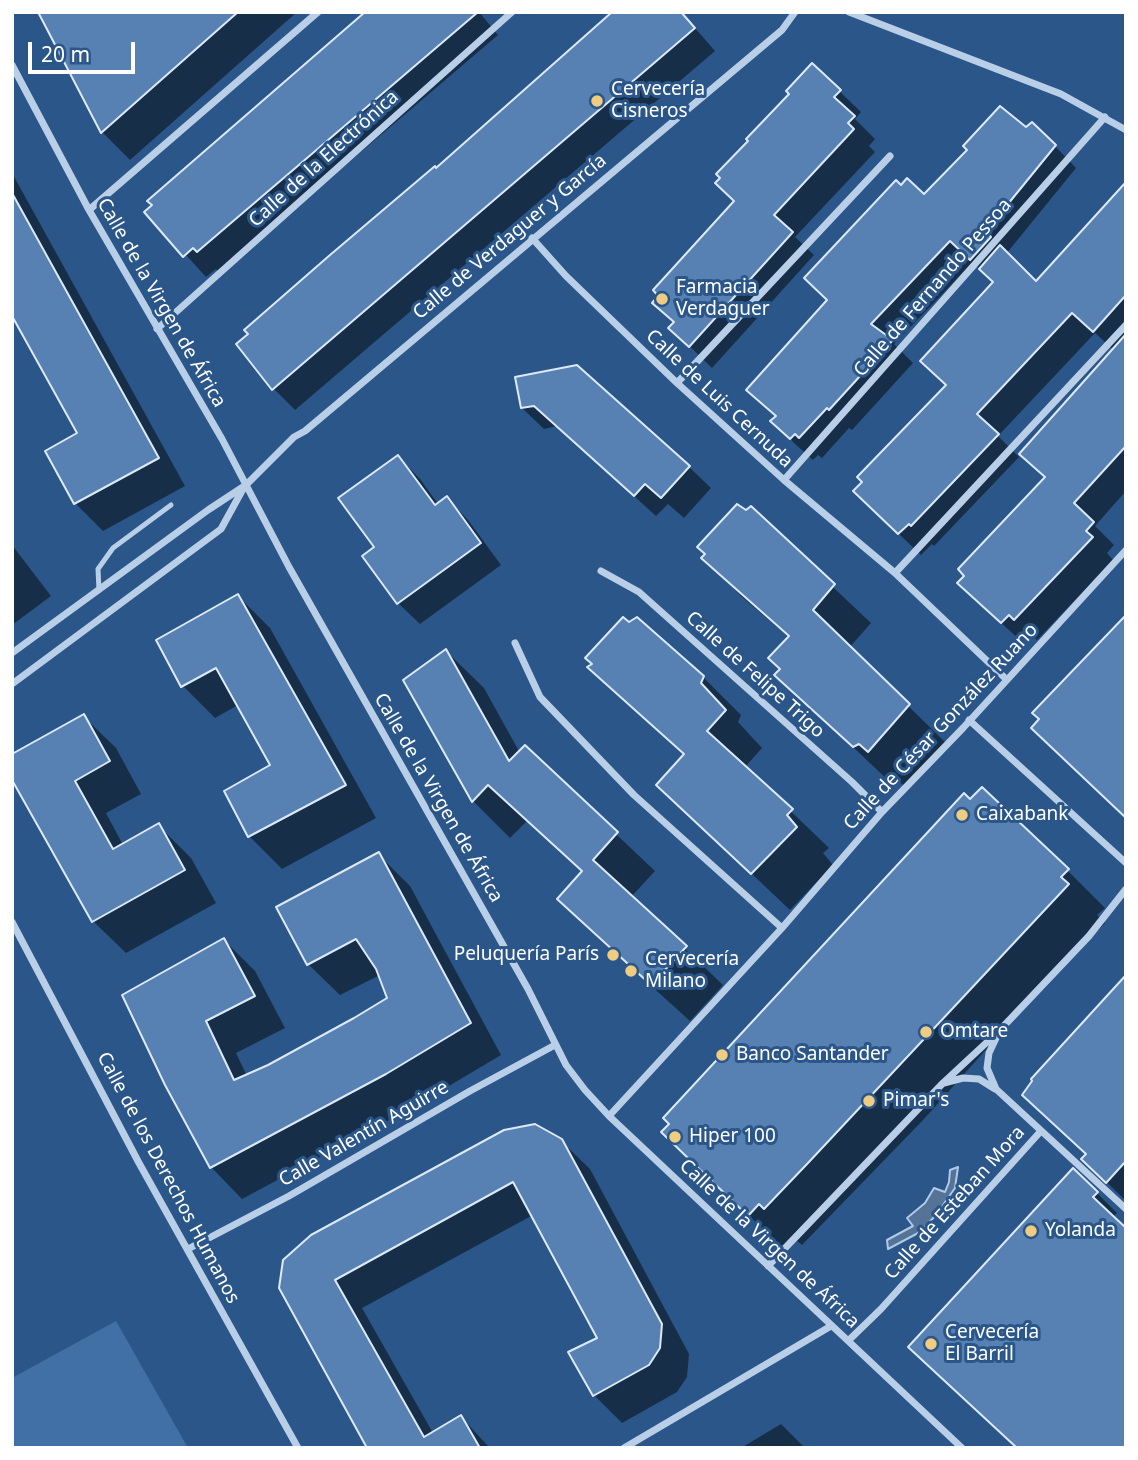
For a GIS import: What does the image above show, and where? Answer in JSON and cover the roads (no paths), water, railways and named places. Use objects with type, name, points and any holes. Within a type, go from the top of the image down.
[{"type":"street","points":[[89,210],[318,12]]},
{"type":"street","name":"Calle de la Electrónica","points":[[157,329],[512,12]]},
{"type":"street","name":"Calle de Verdaguer y García","points":[[12,653],[246,485],[294,437],[305,431],[782,30],[795,12]]},
{"type":"street","points":[[849,12],[1061,94],[1126,130]]},
{"type":"street","name":"Calle de la Virgen de África","points":[[12,65],[89,210],[222,439],[289,567],[528,989],[566,1065],[609,1116],[962,1448]]},
{"type":"street","name":"Calle de Fernando Pessoa","points":[[784,480],[1105,117]]},
{"type":"street","points":[[677,383],[890,156]]},
{"type":"street","name":"Calle de Luis Cernuda","points":[[532,238],[566,276],[677,383],[784,480],[895,573],[1006,679]]},
{"type":"street","points":[[895,573],[1126,325]]},
{"type":"street","name":"Calle de Verdaguer y García","points":[[12,684],[221,529],[246,485]]},
{"type":"street","name":"Calle de César González Ruano","points":[[609,1116],[782,928],[882,812],[1126,550]]},
{"type":"street","name":"Calle de Felipe Trigo","points":[[601,571],[639,592],[882,812]]},
{"type":"street","points":[[515,643],[540,697],[634,795],[782,928]]},
{"type":"street","points":[[970,720],[1126,863]]},
{"type":"street","points":[[768,1266],[943,1083],[999,1031],[1089,936],[1126,889]]},
{"type":"street","name":"Calle de los Derechos Humanos","points":[[12,922],[139,1163],[298,1448]]},
{"type":"street","points":[[996,1089],[987,1068],[989,1053],[999,1031]]},
{"type":"street","name":"Calle Valentín Aguirre","points":[[188,1249],[289,1196],[555,1045]]},
{"type":"street","name":"Calle de Esteban Mora","points":[[849,1340],[881,1309],[1040,1132],[996,1089],[979,1079],[963,1078],[943,1083]]},
{"type":"street","points":[[1040,1132],[1126,1209]]},
{"type":"street","points":[[624,1448],[831,1326]]},
{"type":"lane","points":[[99,590],[98,569],[113,548],[171,505]]},
{"type":"place","name":"Cervecería Cisneros","points":[[597,101]]},
{"type":"place","name":"Farmacia Verdaguer","points":[[662,299]]},
{"type":"place","name":"Caixabank","points":[[962,815]]},
{"type":"place","name":"Peluquería París","points":[[613,955]]},
{"type":"place","name":"Cervecería Milano","points":[[631,971]]},
{"type":"place","name":"Omtare","points":[[926,1032]]},
{"type":"place","name":"Banco Santander","points":[[722,1055]]},
{"type":"place","name":"Pimar's","points":[[869,1101]]},
{"type":"place","name":"Hiper 100","points":[[675,1137]]},
{"type":"place","name":"Yolanda","points":[[1031,1231]]},
{"type":"place","name":"Cervecería El Barril","points":[[931,1344]]}]
